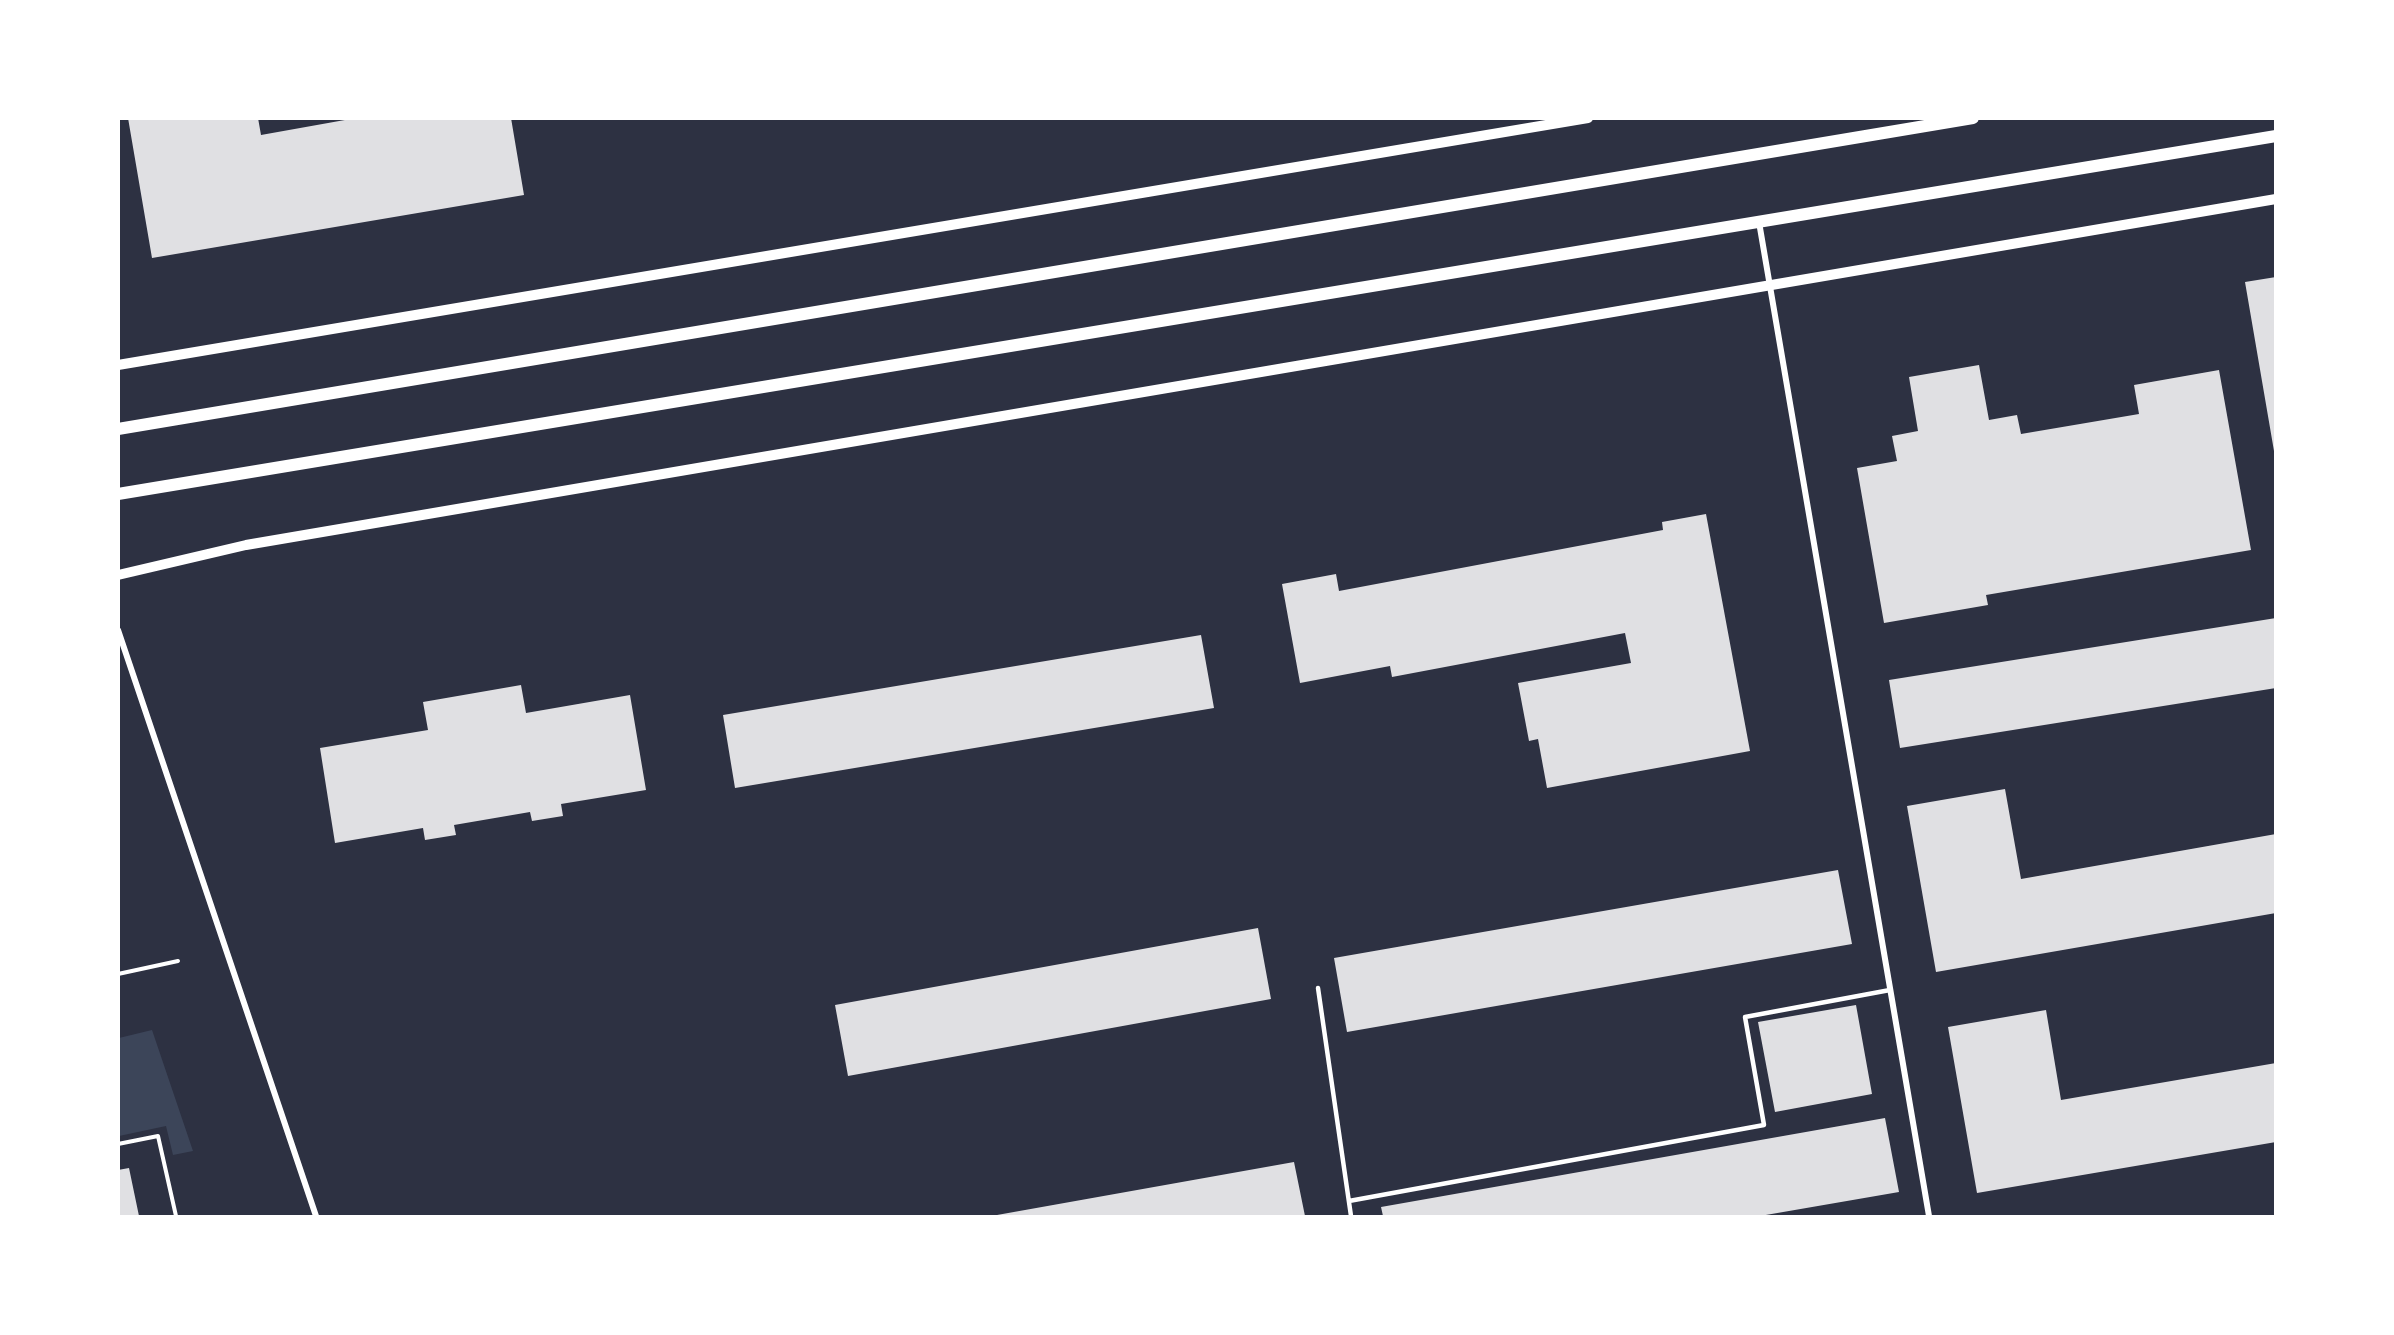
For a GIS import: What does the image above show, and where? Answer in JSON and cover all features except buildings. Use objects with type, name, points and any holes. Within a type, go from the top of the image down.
[{"type":"main road","points":[[118,429],[1973,118]]},
{"type":"main road","points":[[118,494],[2276,136]]},
{"type":"street","points":[[118,365],[1588,118]]},
{"type":"street","points":[[118,575],[246,545],[2276,199]]},
{"type":"street","points":[[1759,222],[1929,1216]]},
{"type":"street","points":[[118,630],[316,1216]]},
{"type":"lane","points":[[1318,988],[1351,1216]]},
{"type":"lane","points":[[1349,1201],[1764,1125],[1745,1017],[1890,990]]},
{"type":"path","points":[[118,974],[178,961]]},
{"type":"path","points":[[118,1144],[158,1136],[176,1216]]},
{"type":"shaded area","points":[[152,1030],[193,1151],[173,1155],[166,1126],[119,1136],[119,1038]]}]
